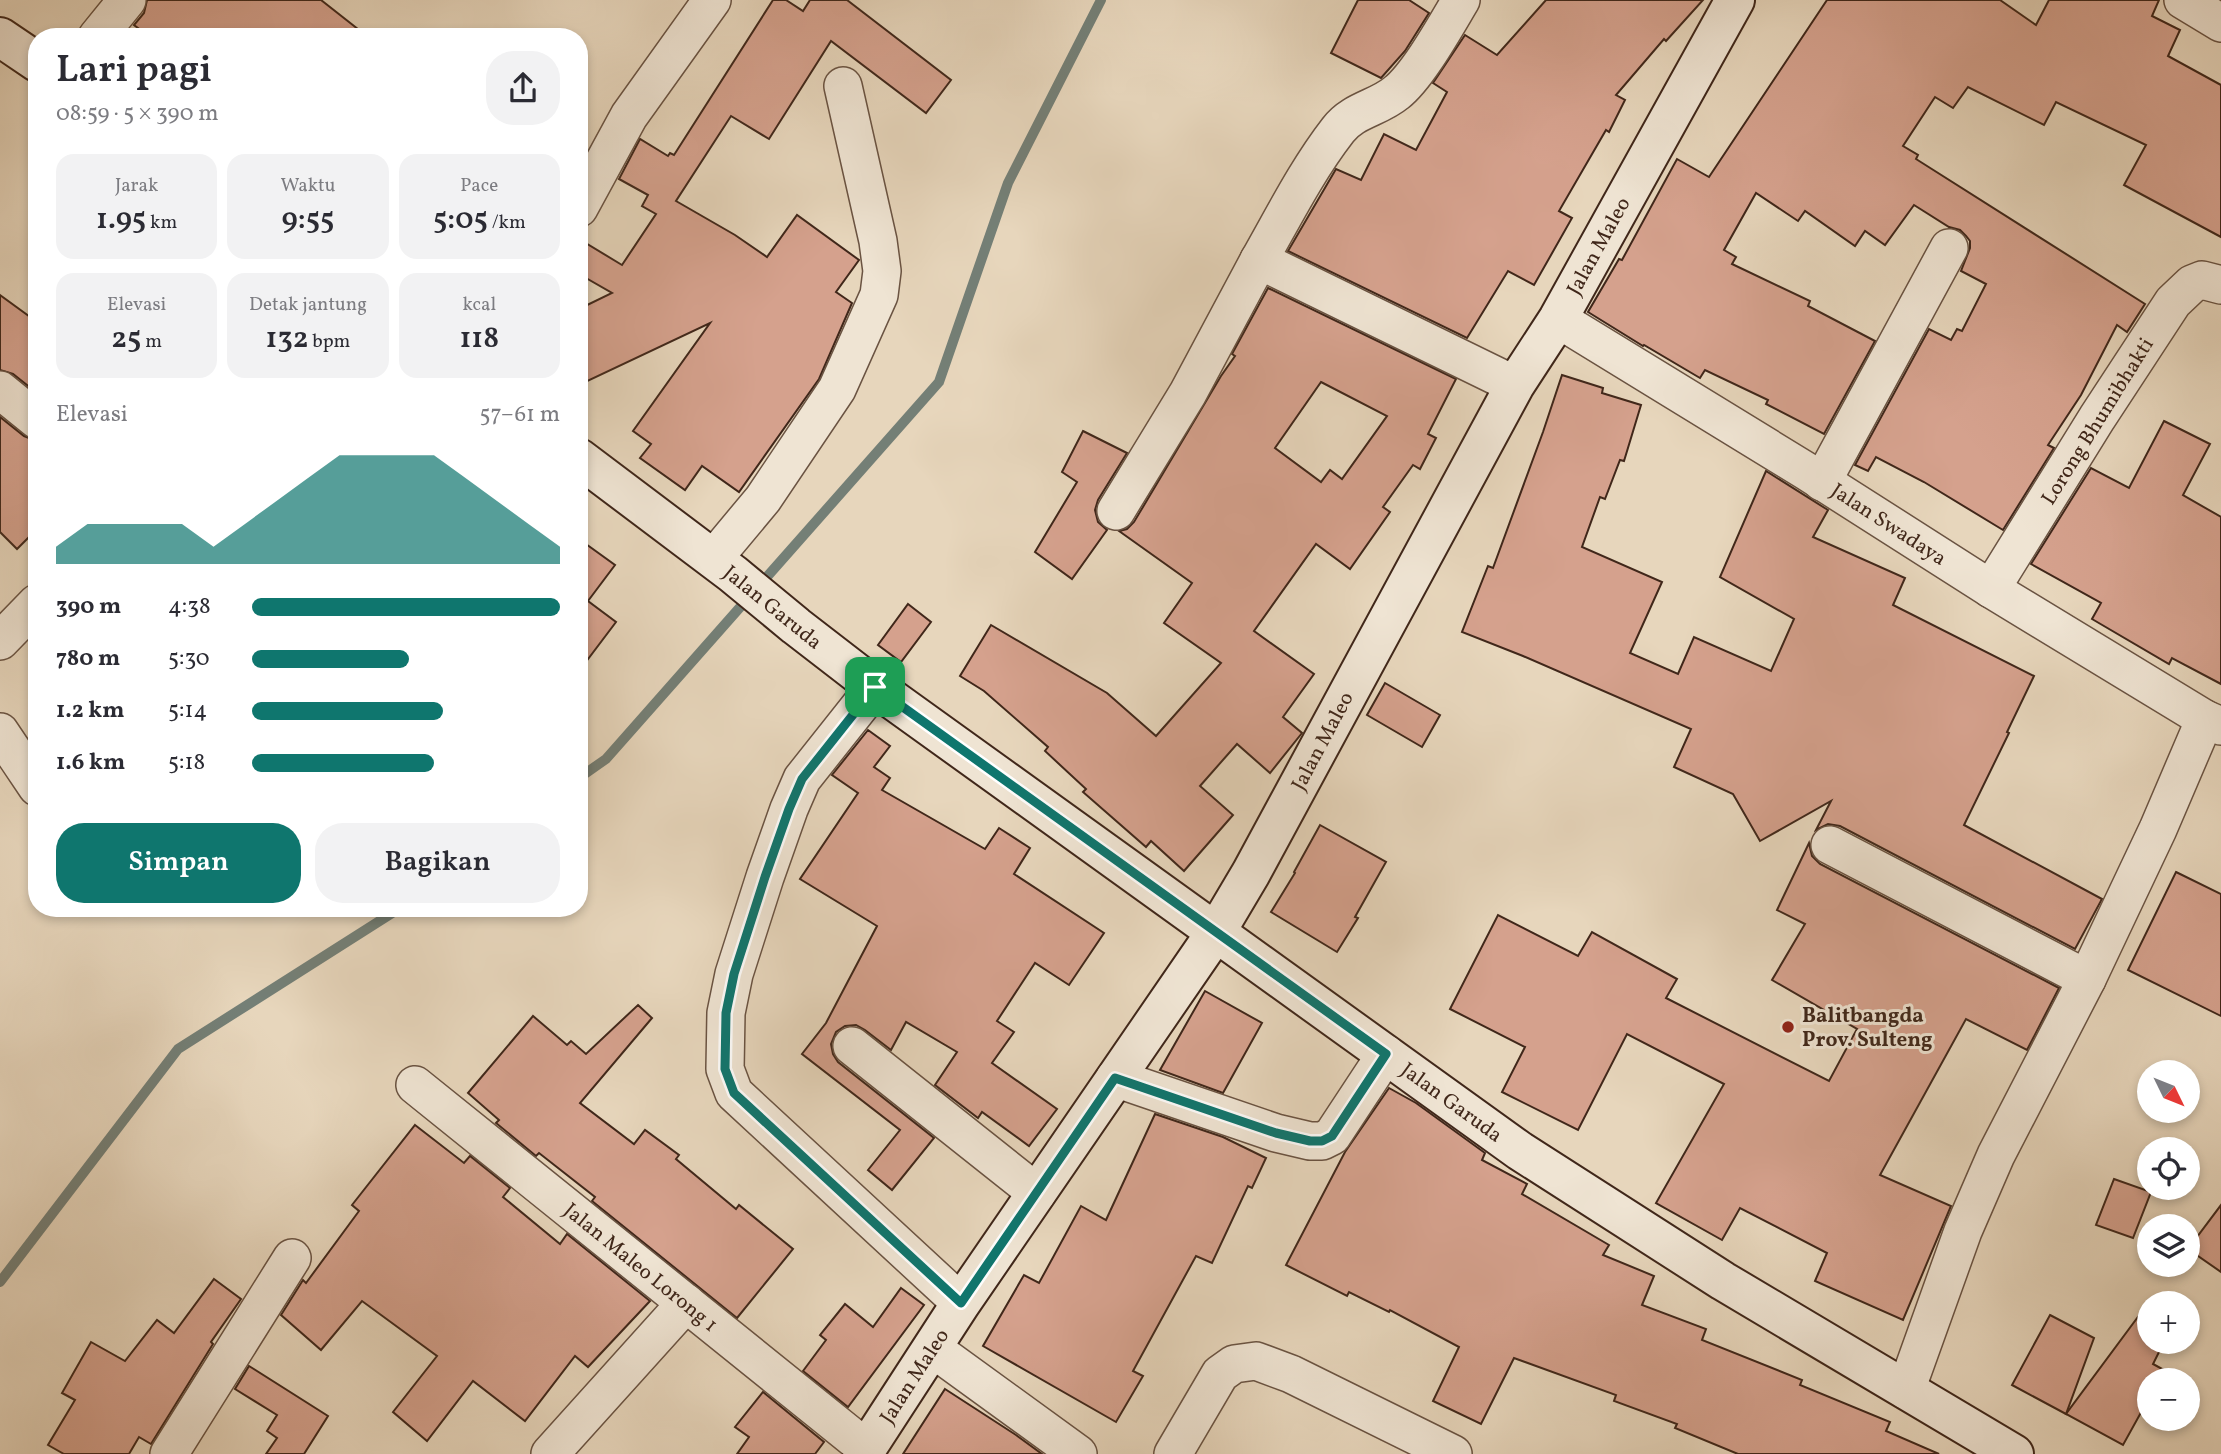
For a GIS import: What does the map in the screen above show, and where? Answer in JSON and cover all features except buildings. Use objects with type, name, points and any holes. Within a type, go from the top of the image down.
[{"type":"street","points":[[104,28],[127,0]]},
{"type":"street","points":[[588,191],[629,116],[712,0]]},
{"type":"street","points":[[1116,511],[1188,393],[1308,175],[1338,130],[1353,115],[1385,102],[1409,82],[1461,0]]},
{"type":"street","name":"Jalan Maleo","points":[[865,1452],[961,1303],[1216,932],[1514,385],[1558,319],[1735,0]]},
{"type":"street","points":[[2183,0],[2221,23]]},
{"type":"street","points":[[1,39],[28,56]]},
{"type":"street","points":[[723,566],[763,499],[837,389],[879,295],[882,271],[878,241],[843,86]]},
{"type":"street","points":[[1822,482],[1949,248]]},
{"type":"street","points":[[1259,260],[1514,385]]},
{"type":"street","name":"Lorong Bhumibhakti","points":[[1991,589],[2173,302],[2192,284],[2202,280],[2221,285]]},
{"type":"street","name":"Jalan Swadaya","points":[[1558,319],[1991,589],[2213,722]]},
{"type":"street","points":[[0,390],[28,413]]},
{"type":"street","name":"Jalan Garuda","points":[[588,465],[723,566],[875,687],[1520,1151],[1723,1281],[2014,1454]]},
{"type":"street","points":[[2,636],[28,611]]},
{"type":"street","points":[[875,687],[802,779],[789,809],[730,991],[726,1013],[725,1069],[734,1093],[961,1303]]},
{"type":"street","points":[[1906,1390],[1964,1231],[1996,1155],[2087,979],[2158,829],[2213,722]]},
{"type":"street","points":[[0,732],[28,774]]},
{"type":"street","points":[[1830,845],[2087,979]]},
{"type":"street","points":[[852,1046],[1037,1193]]},
{"type":"street","points":[[1115,1078],[1276,1133],[1322,1141],[1332,1136],[1386,1054]]},
{"type":"street","name":"Jalan Maleo Lorong 1","points":[[415,1085],[686,1303],[865,1452]]},
{"type":"street","points":[[169,1454],[292,1258]]},
{"type":"street","points":[[550,1454],[686,1303]]},
{"type":"street","points":[[932,1349],[1078,1454]]},
{"type":"street","points":[[1173,1454],[1220,1374],[1234,1364],[1256,1361],[1291,1374],[1398,1442],[1453,1454]]},
{"type":"waterway","points":[[588,772],[606,759],[939,382],[1008,183],[1101,0]]},
{"type":"waterway","points":[[0,1282],[178,1049],[386,917]]},
{"type":"place","name":"Balitbangda Prov. Sulteng","points":[[1788,1027]]},
{"type":"route","points":[[875,687],[1386,1054],[1332,1136],[1322,1141],[1310,1141],[1276,1133],[1115,1078],[961,1303],[734,1093],[725,1069],[726,1013],[734,974],[765,877],[802,779],[875,687]]}]
